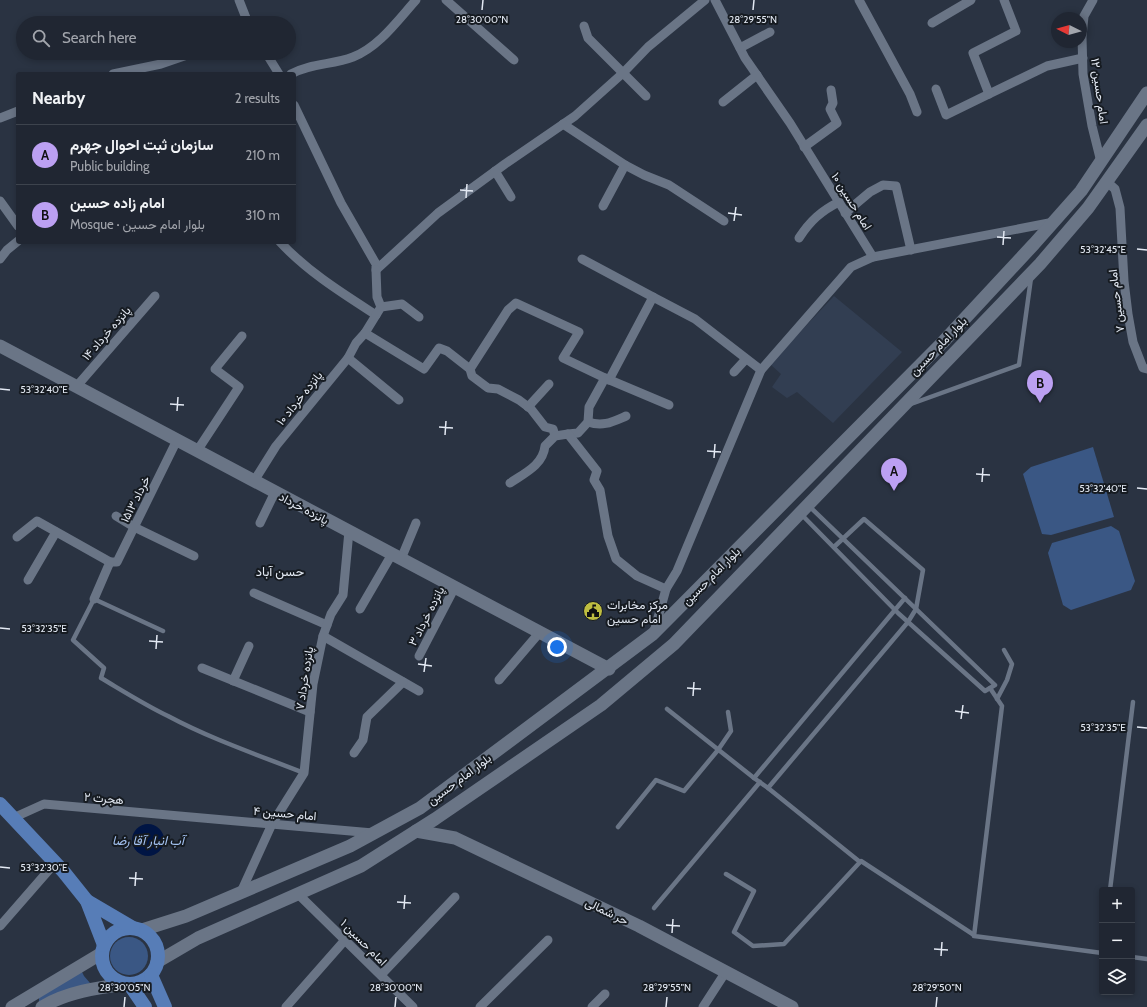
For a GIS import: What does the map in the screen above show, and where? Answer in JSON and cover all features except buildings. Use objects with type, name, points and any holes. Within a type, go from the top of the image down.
[{"type":"main road","name":"بلوار امام حسین","points":[[137,929],[186,916],[350,846],[420,808],[588,682],[609,669],[654,634],[924,361],[1054,222],[1081,191],[1147,92]]},
{"type":"main road","name":"بلوار امام حسین","points":[[157,962],[198,938],[361,866],[416,831],[601,704],[674,644],[1032,272],[1088,208],[1147,125]]},
{"type":"main road","name":"پانزده خرداد","points":[[0,346],[609,669]]},
{"type":"main road","points":[[924,361],[936,371]]},
{"type":"main road","points":[[0,804],[88,901],[150,936],[158,953],[157,962],[151,975],[140,983],[92,988],[58,1004],[42,1007]]},
{"type":"main road","name":"حر شمالی","points":[[416,831],[455,838],[639,926],[792,1007]]},
{"type":"main road","points":[[88,901],[103,949],[102,961],[110,976],[127,984],[145,1007]]},
{"type":"main road","points":[[19,1005],[103,949],[115,932],[123,928],[137,929]]},
{"type":"main road","points":[[151,975],[165,1007]]},
{"type":"street","points":[[239,0],[245,16]]},
{"type":"street","points":[[295,72],[301,69],[354,57],[376,44],[416,0]]},
{"type":"street","points":[[446,0],[514,60]]},
{"type":"street","points":[[376,270],[438,214],[495,171],[575,116],[623,73],[648,47],[705,0]]},
{"type":"street","name":"امام حسین ۱۰","points":[[715,0],[740,48],[873,257]]},
{"type":"street","points":[[859,0],[910,94],[917,112]]},
{"type":"street","points":[[932,23],[971,0]]},
{"type":"street","points":[[989,94],[973,53],[1016,31],[1004,0]]},
{"type":"street","name":"امام حسین ۱۲","points":[[1093,0],[1084,16],[1082,37],[1083,74],[1092,126],[1101,162]]},
{"type":"street","points":[[584,26],[588,38],[646,96]]},
{"type":"street","points":[[740,48],[770,32]]},
{"type":"street","points":[[936,89],[946,115],[1047,66],[1083,58]]},
{"type":"street","points":[[123,72],[173,60]]},
{"type":"street","points":[[270,60],[278,72]]},
{"type":"street","points":[[723,102],[757,75]]},
{"type":"street","points":[[804,147],[837,123],[830,109],[833,103],[831,90]]},
{"type":"street","points":[[296,109],[341,203],[376,264],[377,297],[381,307],[402,304],[419,317]]},
{"type":"street","points":[[0,118],[16,112]]},
{"type":"street","points":[[563,124],[625,165],[644,175],[669,185],[724,221]]},
{"type":"street","points":[[603,206],[625,165]]},
{"type":"street","points":[[495,171],[511,197]]},
{"type":"street","name":"امام حسین ۷","points":[[1107,182],[1115,188],[1120,208],[1124,281],[1133,342],[1143,368],[1147,370]]},
{"type":"street","points":[[845,213],[870,192],[883,185],[896,186],[911,250]]},
{"type":"street","points":[[0,201],[16,223]]},
{"type":"street","points":[[799,238],[809,223],[824,210],[839,202]]},
{"type":"street","points":[[654,634],[666,589],[677,571],[761,370],[851,267],[873,257],[1054,222]]},
{"type":"street","points":[[0,259],[7,250],[16,243]]},
{"type":"street","points":[[282,244],[292,255],[325,282],[376,315]]},
{"type":"street","points":[[582,259],[695,319],[761,370]]},
{"type":"street","name":"پانزده خرداد ۱۴","points":[[76,387],[155,296]]},
{"type":"street","points":[[510,483],[539,462],[544,453],[544,446],[555,436],[578,433],[588,422],[589,407],[607,379],[653,297]]},
{"type":"street","points":[[470,369],[508,310],[516,303],[579,332],[563,358],[607,379],[669,405]]},
{"type":"street","name":"پانزده خرداد ۱۰","points":[[254,481],[276,446],[348,358],[356,343],[365,333],[381,307]]},
{"type":"street","points":[[365,333],[424,369],[438,348],[447,351],[470,369],[472,376],[488,388],[498,389],[519,400],[528,407],[545,427],[553,429],[555,436]]},
{"type":"street","points":[[197,451],[240,387],[215,369],[242,336]]},
{"type":"street","points":[[348,358],[399,400]]},
{"type":"street","points":[[734,372],[746,359]]},
{"type":"street","points":[[528,407],[549,384]]},
{"type":"street","points":[[588,422],[598,425],[607,424],[626,416]]},
{"type":"street","points":[[568,434],[597,471],[594,480],[600,490],[608,536],[616,559],[637,576],[666,589]]},
{"type":"street","name":"۱۵خرداد ۱۳","points":[[110,562],[117,562],[177,440]]},
{"type":"street","points":[[260,523],[275,492]]},
{"type":"street","points":[[116,516],[134,527],[194,556]]},
{"type":"street","points":[[17,537],[37,521],[110,562],[94,599]]},
{"type":"street","points":[[360,609],[397,556],[416,523]]},
{"type":"street","name":"پانزده خرداد ۷","points":[[241,892],[272,824],[304,773],[313,684],[322,636],[331,614],[343,595],[349,531]]},
{"type":"street","points":[[28,580],[56,532]]},
{"type":"street","name":"پانزده خرداد ۳","points":[[419,656],[455,587]]},
{"type":"street","points":[[254,593],[327,625]]},
{"type":"street","points":[[500,680],[540,632]]},
{"type":"street","points":[[322,636],[419,691]]},
{"type":"street","points":[[233,681],[249,646]]},
{"type":"street","points":[[202,668],[310,712]]},
{"type":"street","points":[[354,753],[363,740],[367,717],[403,682]]},
{"type":"street","name":"هجرت ۲","points":[[13,818],[44,804],[195,819]]},
{"type":"street","name":"امام حسین ۴","points":[[195,819],[374,833]]},
{"type":"street","points":[[0,926],[55,863]]},
{"type":"street","name":"امام حسین ۱","points":[[298,894],[381,975],[407,1005]]},
{"type":"street","points":[[381,975],[455,897]]},
{"type":"street","points":[[286,1007],[345,940]]},
{"type":"street","points":[[480,1007],[548,940]]},
{"type":"street","points":[[705,1006],[725,972]]},
{"type":"street","points":[[592,1007],[605,994]]},
{"type":"lane","points":[[901,407],[1019,365],[1032,272]]},
{"type":"lane","points":[[804,508],[842,539],[996,685],[985,692],[908,622],[834,547],[804,508]]},
{"type":"lane","points":[[768,788],[908,622],[916,609],[923,570],[864,519],[834,547]]},
{"type":"lane","points":[[754,778],[905,598]]},
{"type":"lane","points":[[163,631],[94,599],[73,640],[104,668],[101,678],[167,716],[215,739],[304,773]]},
{"type":"lane","points":[[997,699],[1007,680],[1012,664],[1004,650]]},
{"type":"lane","points":[[974,935],[1002,706],[990,688]]},
{"type":"lane","points":[[1110,887],[1134,702]]},
{"type":"lane","points":[[667,708],[860,862],[861,861],[974,935],[1099,953]]},
{"type":"lane","points":[[618,827],[656,780],[684,791],[718,750],[731,731],[728,712]]},
{"type":"lane","points":[[654,908],[760,782]]},
{"type":"lane","points":[[726,874],[754,891],[734,932],[753,946],[784,944],[860,862]]},
{"type":"lane","points":[[1135,957],[1147,959]]},
{"type":"shaded area","points":[[834,296],[902,352],[833,423],[797,392],[787,398],[772,387],[781,374],[770,364]]},
{"type":"shaded area","points":[[1093,447],[1114,517],[1051,535],[1042,534],[1023,474],[1031,467]]},
{"type":"shaded area","points":[[1111,526],[1119,531],[1135,581],[1131,590],[1071,610],[1063,605],[1048,553],[1052,543]]},
{"type":"shaded area","points":[[125,937],[133,937],[143,942],[147,949],[147,963],[143,970],[133,975],[125,975],[115,970],[113,967],[110,960],[110,952],[115,942],[118,940]]},
{"type":"shaded area","points":[[80,968],[90,983],[43,1002],[39,1001],[39,997]]},
{"type":"water","name":"آب انبار آقا رضا","points":[[145,824],[151,824],[161,831],[164,840],[163,846],[157,853],[151,856],[145,856],[135,849],[132,843],[132,837],[139,827]]},
{"type":"place","name":"امام زاده حسین","points":[[1040,403]]},
{"type":"place","name":"سازمان ثبت احوال جهرم","points":[[894,491]]},
{"type":"place","name":"مرکز مخابرات امام حسین","points":[[593,611]]},
{"type":"district","name":"حسن آباد","points":[[280,571]]}]
